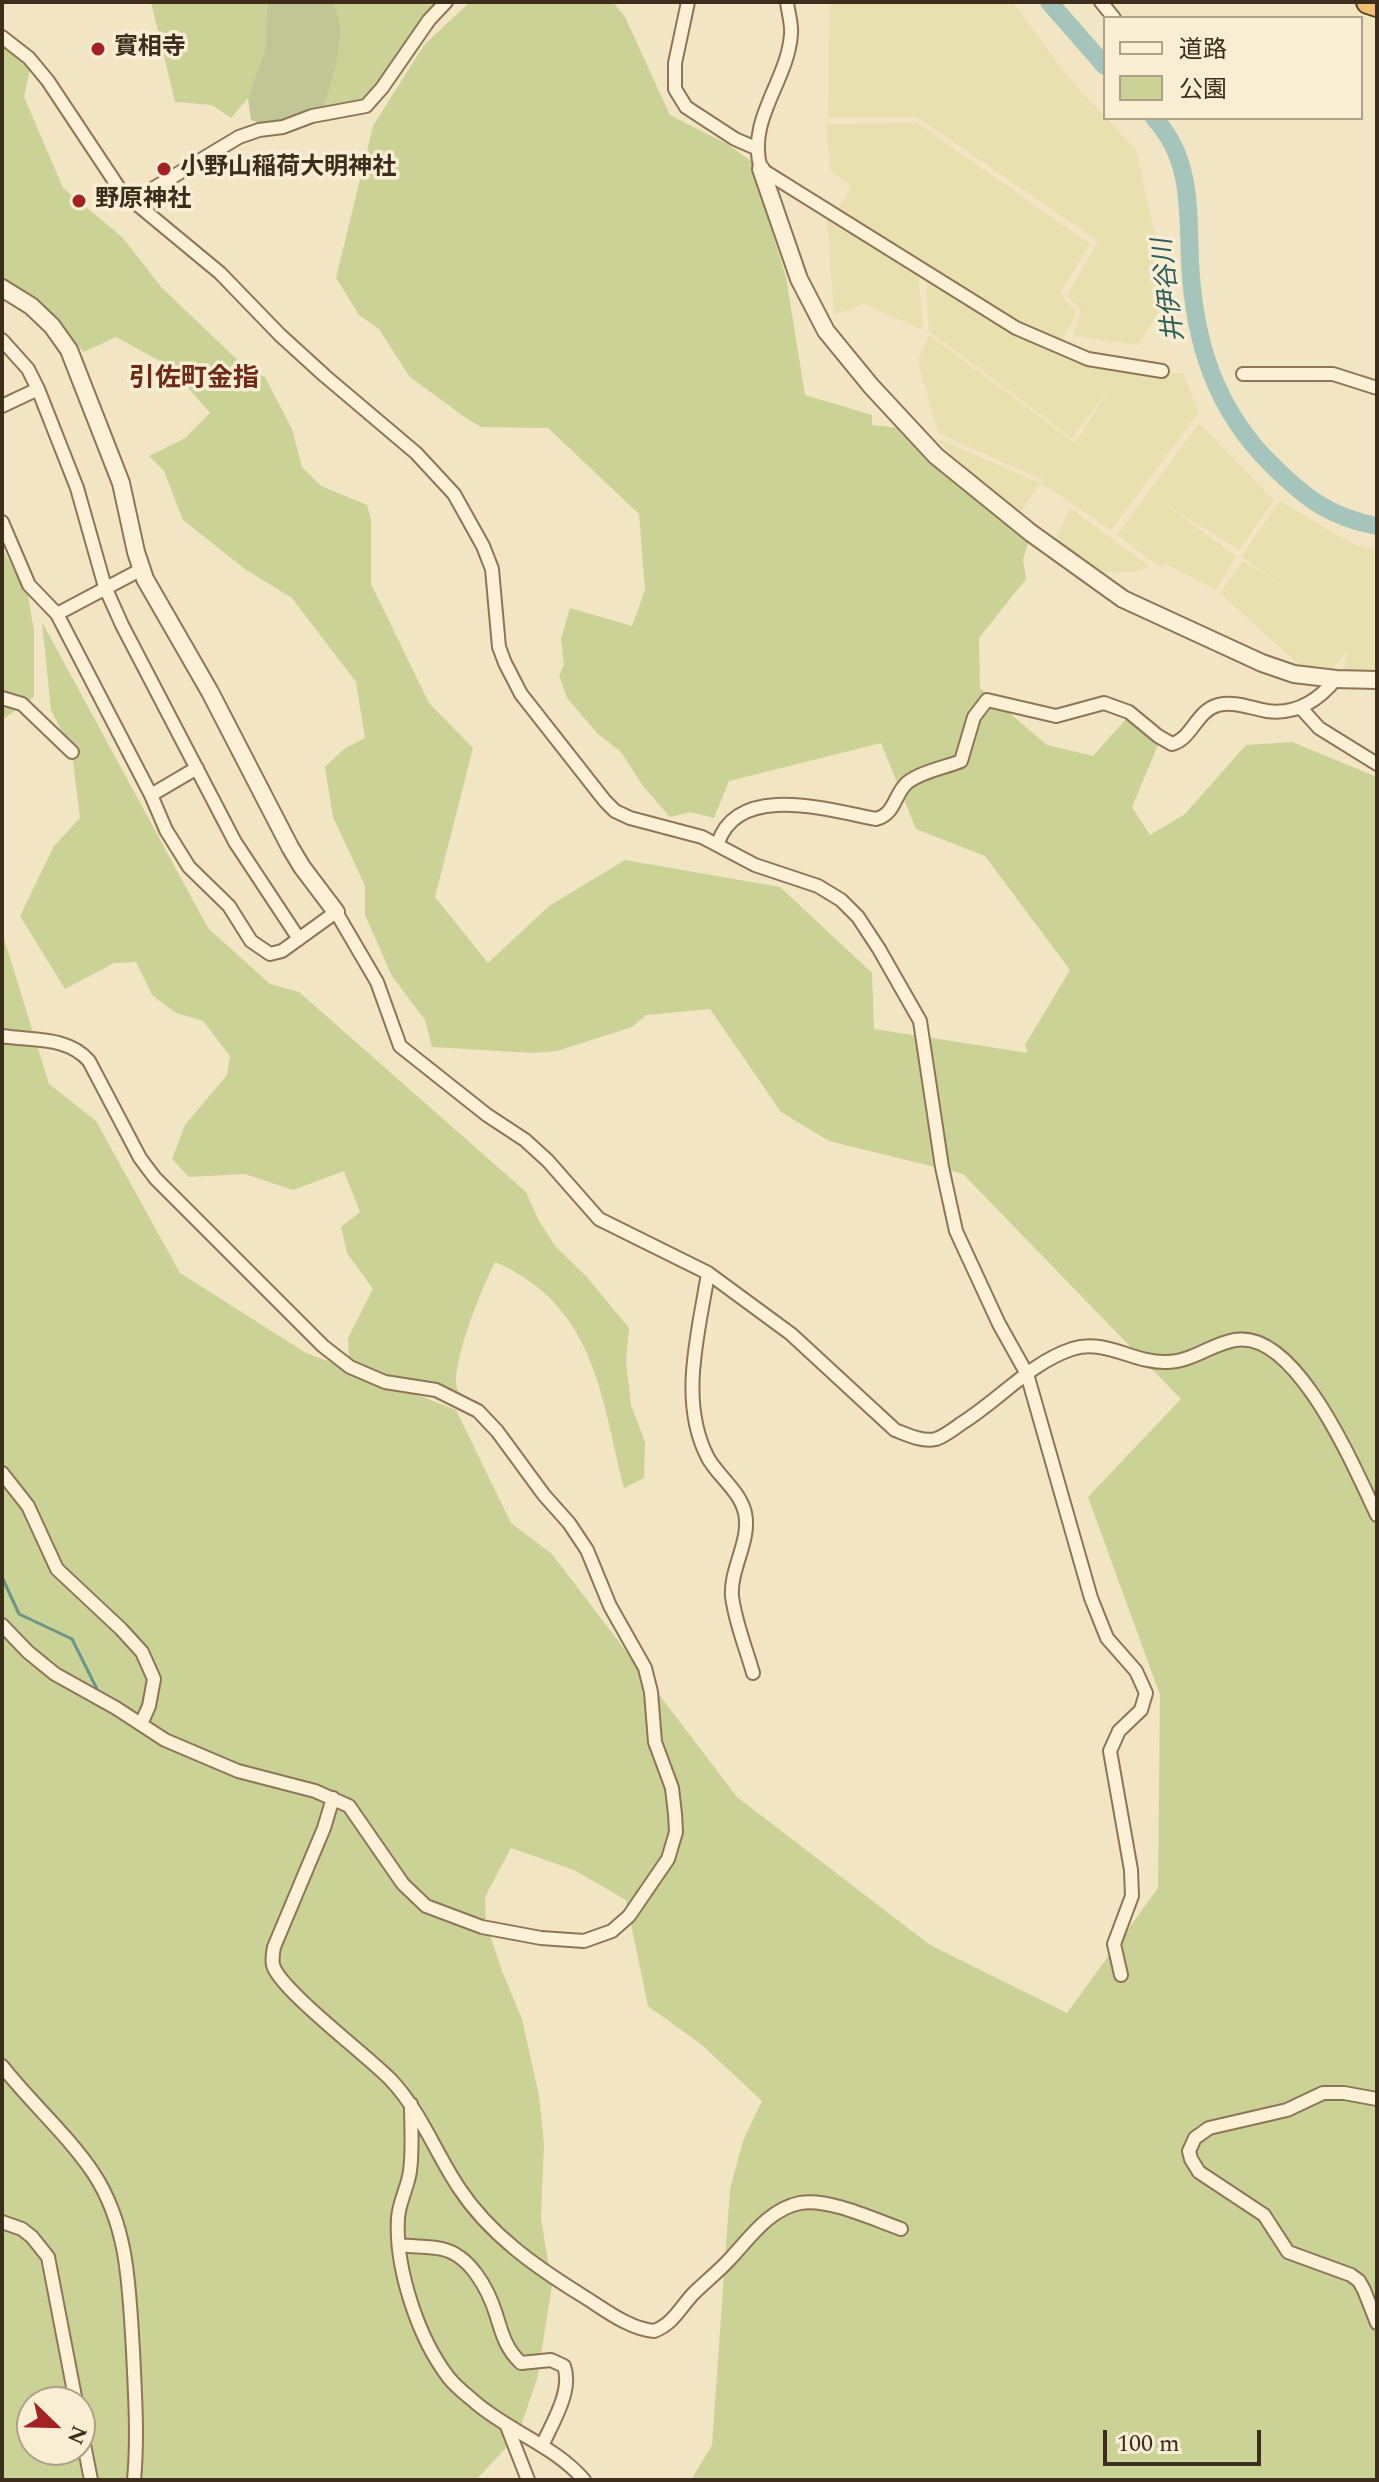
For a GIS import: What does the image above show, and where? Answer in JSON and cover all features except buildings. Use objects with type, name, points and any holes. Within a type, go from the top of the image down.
[{"type":"highway","points":[[1368,2],[1377,5]]},
{"type":"street","points":[[134,200],[239,137],[283,127],[312,116],[366,106],[429,20],[446,2]]},
{"type":"street","points":[[688,2],[675,63],[675,89],[686,107],[735,139],[758,149]]},
{"type":"street","points":[[787,2],[791,34],[784,63],[758,132],[761,169],[799,279],[826,331],[871,386],[936,456],[1031,533],[1123,599],[1262,663],[1294,674],[1377,680]]},
{"type":"street","points":[[2,37],[29,58],[48,81],[121,191],[220,273],[280,335],[416,453],[454,494],[492,569],[499,647],[505,663],[521,694],[605,801],[615,811],[630,818],[718,843],[755,865],[799,877],[841,900],[858,917],[914,1007],[923,1036],[942,1167],[956,1231],[993,1314],[1027,1374],[1091,1598],[1107,1638],[1136,1671],[1146,1693],[1141,1710],[1119,1731],[1110,1751],[1131,1870],[1132,1896],[1114,1944],[1121,1975]]},
{"type":"street","points":[[761,169],[1016,328],[1088,359],[1162,371]]},
{"type":"street","points":[[2,288],[31,306],[52,326],[69,350],[121,483],[142,569],[157,602],[210,692],[290,847],[336,912],[377,982],[400,1046],[487,1115],[525,1140],[548,1161],[599,1219],[708,1273],[791,1334],[895,1430],[915,1438],[935,1439],[975,1416],[1051,1358],[1073,1348],[1093,1344],[1166,1362],[1190,1358],[1236,1339],[1257,1342],[1284,1358],[1307,1384],[1377,1515]]},
{"type":"street","points":[[2,340],[28,369],[38,389],[77,488],[105,587],[235,842],[299,939]]},
{"type":"street","points":[[1243,374],[1333,374],[1377,388]]},
{"type":"street","points":[[2,406],[38,389]]},
{"type":"street","points":[[2,522],[29,585],[57,614],[166,830],[189,867],[229,906],[255,945],[275,954],[336,912]]},
{"type":"street","points":[[57,614],[142,569]]},
{"type":"street","points":[[718,843],[727,823],[748,809],[757,807],[831,809],[876,819],[888,815],[909,781],[961,761],[974,717],[987,700],[1056,716],[1104,703],[1129,712],[1168,744],[1177,743],[1203,713],[1220,705],[1243,705],[1269,711],[1301,708],[1325,693],[1336,679]]},
{"type":"street","points":[[2,698],[22,704],[72,752]]},
{"type":"street","points":[[1301,708],[1319,728],[1377,764]]},
{"type":"street","points":[[151,795],[197,768]]},
{"type":"street","points":[[2,1036],[61,1042],[82,1052],[140,1158],[155,1178],[298,1323],[332,1353],[350,1367],[385,1382],[436,1390],[466,1404],[478,1411],[497,1431],[587,1550],[610,1606],[645,1668],[651,1692],[655,1742],[672,1788],[676,1832],[673,1848],[663,1868],[629,1916],[612,1931],[584,1941],[541,1938],[482,1927],[426,1906],[403,1884],[349,1806],[333,1798],[238,1771],[165,1740],[55,1674],[2,1625]]},
{"type":"street","points":[[708,1273],[691,1394],[695,1421],[708,1458],[745,1511],[744,1536],[734,1571],[732,1596],[753,1673]]},
{"type":"street","points":[[2,1473],[28,1506],[57,1569],[142,1652],[154,1679],[149,1706],[141,1724]]},
{"type":"street","points":[[333,1798],[324,1828],[274,1947],[273,1965],[291,1991],[354,2045],[411,2104],[457,2186],[477,2213],[498,2234],[554,2278],[617,2318],[649,2331],[666,2325],[760,2226],[798,2203],[818,2203],[901,2229]]},
{"type":"street","points":[[2,2066],[93,2172],[111,2203],[121,2234],[128,2266],[137,2415],[134,2480]]},
{"type":"street","points":[[1377,2099],[1323,2093],[1287,2110],[1209,2128],[1195,2138],[1189,2151],[1199,2172],[1264,2215],[1288,2252],[1351,2275],[1359,2281],[1377,2323]]},
{"type":"street","points":[[411,2104],[412,2152],[410,2174],[400,2203],[399,2245],[409,2296],[425,2335],[449,2377],[496,2420],[542,2446],[574,2468],[584,2480]]},
{"type":"street","points":[[2,2222],[22,2229],[32,2237],[50,2262],[73,2386]]},
{"type":"street","points":[[399,2245],[443,2249],[454,2254],[471,2267],[481,2281],[512,2356],[521,2363],[551,2360],[564,2366],[567,2376],[565,2387],[542,2446]]},
{"type":"street","points":[[507,2426],[528,2480]]},
{"type":"shaded area","points":[[829,2],[1013,2],[1067,76],[1103,115],[1103,120],[1108,120],[1136,150],[1162,267],[1161,284],[1165,302],[1138,345],[1073,336],[1081,311],[1067,296],[1098,241],[917,117],[828,118]]},
{"type":"shaded area","points":[[917,123],[1090,244],[1060,293],[1076,313],[1063,339],[1029,329],[1029,336],[1120,371],[1183,373],[1199,412],[1111,530],[1041,483],[1017,516],[934,437],[1040,483],[1043,480],[938,433],[918,361],[929,335],[1075,443],[1110,387],[1072,438],[929,331],[925,271],[918,268],[923,330],[864,304],[834,315],[827,219],[904,260],[835,215],[851,186],[830,170],[826,124]]},
{"type":"shaded area","points":[[1199,423],[1274,500],[1239,550],[1165,504],[1236,556],[1216,590],[1167,564],[1158,566],[1117,535]]},
{"type":"shaded area","points":[[1280,501],[1356,546],[1377,549],[1377,680],[1342,679],[1348,650],[1333,668],[1303,668],[1220,593],[1243,561],[1282,585],[1241,556]]},
{"type":"shaded area","points":[[1070,508],[1150,567],[1133,572],[1094,573],[1056,539]]},
{"type":"green space","points":[[151,2],[269,2],[265,50],[248,98],[231,118],[212,105],[175,102]]},
{"type":"green space","points":[[268,2],[331,2],[340,27],[340,41],[323,109],[268,126],[251,120],[248,98],[265,50]]},
{"type":"green space","points":[[330,2],[449,2],[366,106],[323,109],[340,44]]},
{"type":"green space","points":[[470,2],[613,2],[625,17],[670,115],[727,144],[757,165],[768,218],[786,277],[805,395],[872,415],[872,425],[898,428],[927,454],[958,474],[988,509],[1029,539],[1023,560],[1026,579],[979,638],[980,688],[1047,745],[1093,756],[1127,718],[1158,745],[1132,807],[1150,835],[1185,814],[1246,745],[1292,742],[1377,777],[1377,2480],[691,2480],[712,2445],[730,2189],[743,2141],[762,2101],[702,2045],[648,2006],[626,1900],[574,1870],[511,1848],[485,1897],[486,1923],[522,2019],[539,2096],[544,2144],[541,2218],[552,2286],[537,2379],[518,2435],[476,2480],[2,2480],[2,932],[49,1084],[96,1121],[180,1273],[306,1353],[372,1377],[349,1359],[348,1338],[373,1289],[347,1253],[341,1227],[360,1212],[344,1171],[293,1190],[245,1174],[189,1177],[172,1159],[185,1125],[227,1075],[230,1056],[203,1021],[176,1013],[152,995],[136,962],[114,963],[65,989],[20,916],[54,846],[80,818],[72,752],[51,710],[42,622],[208,928],[270,984],[299,992],[526,1192],[555,1246],[586,1276],[629,1328],[626,1361],[631,1405],[645,1442],[644,1478],[624,1488],[599,1387],[574,1328],[554,1303],[528,1280],[495,1262],[476,1305],[459,1361],[457,1388],[466,1404],[380,1380],[456,1410],[511,1523],[552,1554],[737,1797],[930,1945],[1067,2013],[1158,1888],[1160,1695],[1088,1497],[1181,1399],[963,1174],[829,1141],[781,1112],[710,1009],[646,1015],[632,1027],[557,1051],[533,1053],[432,1047],[425,1020],[392,976],[365,915],[365,886],[333,817],[325,767],[344,749],[365,738],[356,682],[292,598],[245,569],[183,520],[164,471],[149,456],[185,438],[210,413],[169,366],[116,337],[84,352],[27,298],[2,285],[2,46],[30,69],[24,97],[63,188],[122,237],[162,288],[248,370],[265,377],[292,429],[302,467],[321,486],[367,505],[371,520],[371,584],[429,703],[473,748],[435,897],[488,963],[549,906],[625,860],[780,887],[872,973],[874,1029],[1028,1053],[1025,1045],[1070,970],[985,856],[916,829],[881,743],[729,781],[714,818],[690,812],[670,817],[643,786],[621,752],[597,733],[567,698],[559,675],[564,665],[561,639],[570,608],[632,626],[645,590],[639,514],[548,428],[481,427],[463,416],[409,376],[379,329],[359,315],[336,278],[373,126],[424,45]]},
{"type":"green space","points":[[2,548],[28,596],[34,630],[34,697],[2,720]]},
{"type":"waterway","name":"井伊谷川","points":[[1049,2],[1103,64]]},
{"type":"waterway","name":"井伊谷川","points":[[1156,120],[1175,150],[1182,168],[1188,205],[1196,319],[1211,373],[1222,398],[1253,444],[1296,488],[1333,512],[1377,526]]},
{"type":"waterway","points":[[2,1577],[19,1614],[72,1639],[100,1695]]},
{"type":"place","name":"實相寺","points":[[98,49]]},
{"type":"place","name":"小野山稲荷大明神社","points":[[164,169]]},
{"type":"place","name":"野原神社","points":[[79,201]]},
{"type":"district","name":"引佐町金指","points":[[194,381]]}]
